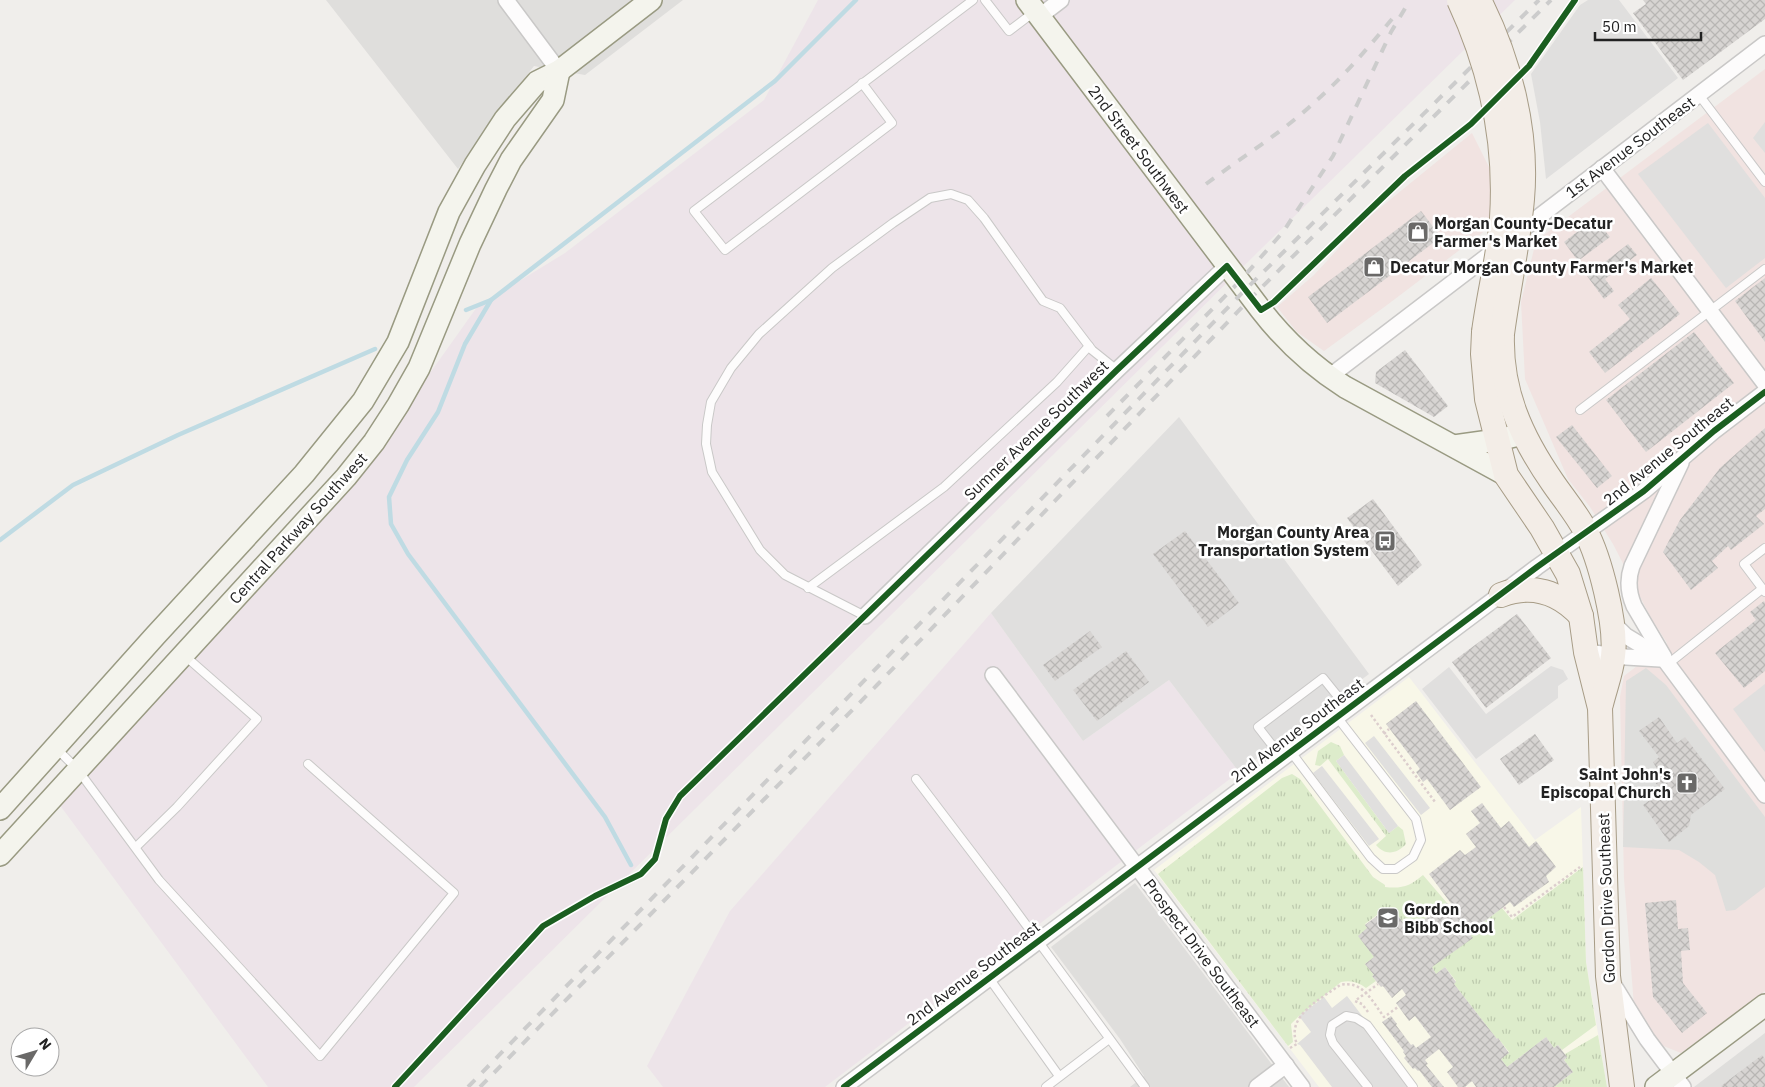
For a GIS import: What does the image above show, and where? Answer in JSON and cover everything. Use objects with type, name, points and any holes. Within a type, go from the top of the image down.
[{"type":"main road","points":[[1458,0],[1480,50],[1488,77],[1498,124],[1502,162],[1502,219],[1493,333]]},
{"type":"main road","points":[[1479,0],[1505,64],[1512,91],[1521,144],[1522,198],[1493,333]]},
{"type":"main road","name":"Gordon Drive Southeast","points":[[1493,333],[1502,350],[1504,380],[1512,408],[1541,465],[1586,531],[1597,560],[1613,622],[1613,655],[1600,708]]},
{"type":"main road","name":"Gordon Drive Southeast","points":[[1493,333],[1484,376],[1487,399],[1506,475],[1557,553],[1568,574],[1581,616],[1586,652],[1600,708],[1608,976],[1622,1087]]},
{"type":"main road","points":[[1501,595],[1522,589],[1544,591],[1564,600],[1581,616]]},
{"type":"street","points":[[506,0],[559,70]]},
{"type":"street","name":"Central Parkway Southwest","points":[[0,809],[304,474],[363,401],[398,342],[449,212],[475,165],[505,118],[537,82],[559,70],[650,0]]},
{"type":"street","points":[[1034,9],[1061,0]]},
{"type":"street","name":"2nd Street Southwest","points":[[1034,9],[1281,336],[1302,356],[1329,377],[1506,475]]},
{"type":"street","name":"1st Avenue Southeast","points":[[1329,377],[1765,44]]},
{"type":"street","name":"Central Parkway Southwest","points":[[0,855],[346,478],[374,442],[419,368],[470,244],[500,181],[511,160],[553,100],[559,70]]},
{"type":"street","points":[[1602,168],[1765,384]]},
{"type":"street","name":"Sumner Avenue Southwest","points":[[865,616],[1117,370],[1227,266]]},
{"type":"street","name":"2nd Avenue Southeast","points":[[844,1087],[1586,531],[1644,491],[1714,431],[1765,392]]},
{"type":"street","points":[[1454,446],[1524,434]]},
{"type":"street","points":[[1683,458],[1632,566],[1629,581],[1630,598],[1666,661],[1765,794]]},
{"type":"street","points":[[1613,622],[1626,636],[1666,661]]},
{"type":"street","points":[[1586,652],[1666,661]]},
{"type":"street","name":"Prospect Drive Southeast","points":[[993,675],[1302,1087]]},
{"type":"street","points":[[1608,976],[1647,1039],[1678,1081]]},
{"type":"street","points":[[1656,1087],[1678,1081],[1765,1005]]},
{"type":"street","points":[[1257,1087],[1286,1065]]},
{"type":"lane","points":[[862,83],[892,123],[725,250],[694,211],[862,83],[973,0]]},
{"type":"lane","points":[[985,0],[1009,31],[1034,9]]},
{"type":"lane","points":[[1698,95],[1765,182]]},
{"type":"lane","points":[[865,616],[785,576],[760,550],[712,472],[706,444],[711,402],[737,361],[759,334],[832,268],[930,198],[951,194],[968,200],[984,218],[1043,301],[1060,308],[1092,350],[1117,370]]},
{"type":"lane","points":[[1580,410],[1765,269]]},
{"type":"lane","points":[[808,588],[944,487],[1057,382],[1089,346]]},
{"type":"lane","points":[[1666,661],[1764,590],[1744,564],[1765,548]]},
{"type":"lane","points":[[136,847],[177,807],[257,719],[183,654]]},
{"type":"lane","points":[[1324,678],[1343,713],[1416,818],[1421,840],[1413,857],[1396,869],[1383,869],[1371,858],[1287,755],[1258,727],[1324,678]]},
{"type":"lane","points":[[56,748],[78,770],[159,880],[320,1056],[454,893],[308,764]]},
{"type":"lane","points":[[916,779],[1145,1087]]},
{"type":"lane","points":[[989,978],[1060,1076]]},
{"type":"lane","points":[[1368,1087],[1333,1043],[1330,1035],[1332,1025],[1346,1016],[1356,1018],[1367,1025],[1413,1087]]},
{"type":"lane","points":[[1046,1087],[1109,1039]]},
{"type":"path","points":[[1371,715],[1436,802]]},
{"type":"path","points":[[1384,734],[1389,728]]},
{"type":"path","points":[[1504,906],[1512,917],[1580,867]]},
{"type":"path","points":[[1355,1001],[1378,984]]},
{"type":"shaded area","points":[[326,0],[683,0],[585,75],[534,66],[491,121],[458,169]]},
{"type":"shaded area","points":[[818,0],[1515,0],[414,1087],[268,1087],[59,804],[351,484],[477,307],[565,253],[764,100]]},
{"type":"shaded area","points":[[1588,0],[1619,0],[1678,78],[1546,179],[1540,122],[1531,74],[1580,5]]},
{"type":"shaded area","points":[[1765,69],[1765,991],[1681,1053],[1661,1045],[1634,1006],[1624,879],[1620,697],[1624,676],[1667,643],[1651,618],[1613,544],[1590,507],[1568,479],[1525,379],[1521,302],[1536,241]]},
{"type":"shaded area","points":[[1765,122],[1765,153],[1753,138]]},
{"type":"shaded area","points":[[1708,123],[1765,198],[1765,258],[1726,288],[1638,174]]},
{"type":"shaded area","name":"Morgan County-Decatur Farmer's Market","points":[[1472,133],[1511,211],[1324,351],[1297,332],[1277,307],[1314,275],[1364,221]]},
{"type":"shaded area","points":[[1179,417],[1369,674],[1239,772],[1169,680],[1083,741],[991,613]]},
{"type":"shaded area","points":[[991,613],[1083,741],[1169,680],[1239,772],[825,1087],[663,1087],[647,1066],[730,911]]},
{"type":"shaded area","points":[[1551,666],[1563,670],[1568,679],[1558,686],[1558,698],[1476,759],[1422,689],[1449,667],[1486,714]]},
{"type":"shaded area","points":[[1646,668],[1666,685],[1765,817],[1765,887],[1735,910],[1726,911],[1715,875],[1699,862],[1679,850],[1623,847],[1626,681]]},
{"type":"shaded area","name":"Gordon Bibb School","points":[[1409,677],[1535,840],[1581,807],[1586,962],[1607,1087],[1319,1087],[1154,870]]},
{"type":"shaded area","points":[[1765,684],[1765,752],[1733,709]]},
{"type":"shaded area","points":[[1374,736],[1430,808],[1421,815],[1365,743]]},
{"type":"shaded area","points":[[1344,755],[1398,826],[1389,833],[1336,761]]},
{"type":"shaded area","points":[[1322,766],[1379,839],[1369,846],[1313,773]]},
{"type":"shaded area","points":[[1135,883],[1289,1087],[1130,1087],[1144,1076],[1120,1039],[1051,947]]},
{"type":"shaded area","points":[[1347,996],[1416,1087],[1332,1087],[1300,1045],[1297,1044],[1311,1032],[1299,1016],[1324,997],[1332,1008]]},
{"type":"shaded area","points":[[1765,1033],[1765,1087],[1694,1087]]},
{"type":"green space","points":[[1331,742],[1340,746],[1344,755],[1336,761],[1389,833],[1398,826],[1403,830],[1406,844],[1399,850],[1387,852],[1376,845],[1386,836],[1328,759],[1320,766],[1315,765],[1318,751]]},
{"type":"green space","points":[[1292,774],[1300,779],[1373,877],[1385,885],[1385,887],[1396,888],[1405,886],[1423,875],[1447,903],[1409,930],[1393,909],[1385,916],[1381,912],[1365,924],[1374,957],[1365,964],[1374,975],[1372,976],[1376,981],[1366,988],[1354,982],[1341,982],[1291,1024],[1293,1042],[1288,1046],[1158,874],[1282,778]]},
{"type":"green space","points":[[1583,867],[1586,962],[1596,1025],[1562,1050],[1558,1045],[1554,1048],[1546,1037],[1507,1067],[1501,1059],[1509,1052],[1454,984],[1456,981],[1445,967],[1436,974],[1432,967],[1469,933],[1502,908],[1512,920]]},
{"type":"green space","points":[[1598,1035],[1607,1087],[1554,1087],[1573,1072],[1564,1060],[1567,1057],[1565,1054]]},
{"type":"building","points":[[1643,0],[1765,0],[1765,19],[1683,80],[1633,13],[1646,4]]},
{"type":"building","name":"Decatur Morgan County Farmer's Market","points":[[1421,211],[1441,237],[1327,323],[1308,297]]},
{"type":"building","points":[[1595,218],[1610,237],[1578,261],[1564,242]]},
{"type":"building","points":[[1628,244],[1637,255],[1605,279],[1614,291],[1604,299],[1587,276]]},
{"type":"building","points":[[1651,278],[1680,314],[1605,373],[1589,352],[1630,319],[1618,305]]},
{"type":"building","points":[[1765,278],[1765,342],[1735,301]]},
{"type":"building","points":[[1694,332],[1734,383],[1646,452],[1606,400]]},
{"type":"building","points":[[1405,350],[1448,406],[1434,417],[1375,383],[1376,372]]},
{"type":"building","points":[[1572,425],[1612,476],[1597,488],[1556,437]]},
{"type":"building","points":[[1765,428],[1765,509],[1756,516],[1764,524],[1731,550],[1728,546],[1712,561],[1718,568],[1691,590],[1663,552],[1680,520],[1720,468]]},
{"type":"building","name":"Morgan County Area Transportation System","points":[[1373,499],[1422,565],[1398,586],[1347,518]]},
{"type":"building","points":[[1185,531],[1239,603],[1208,627],[1153,554]]},
{"type":"building","points":[[1764,601],[1765,671],[1744,688],[1715,653],[1756,620],[1750,612]]},
{"type":"building","points":[[1517,614],[1551,658],[1486,708],[1452,662]]},
{"type":"building","points":[[1090,631],[1102,647],[1055,681],[1043,665]]},
{"type":"building","points":[[1126,651],[1149,682],[1097,721],[1073,690]]},
{"type":"building","points":[[1416,701],[1481,787],[1450,810],[1427,779],[1423,782],[1416,772],[1420,769],[1386,724]]},
{"type":"building","name":"Saint John's Episcopal Church","points":[[1659,717],[1677,743],[1685,737],[1725,789],[1691,815],[1689,826],[1669,842],[1643,805],[1662,791],[1650,776],[1657,769],[1653,762],[1659,757],[1639,731]]},
{"type":"building","points":[[1535,734],[1554,760],[1519,785],[1500,759]]},
{"type":"building","points":[[1482,803],[1501,828],[1509,821],[1529,847],[1536,841],[1556,867],[1546,876],[1549,882],[1514,907],[1510,902],[1469,933],[1473,938],[1432,967],[1436,974],[1445,967],[1456,982],[1454,984],[1509,1053],[1501,1059],[1507,1067],[1546,1037],[1554,1048],[1558,1045],[1567,1057],[1564,1060],[1573,1072],[1554,1087],[1476,1087],[1472,1081],[1465,1087],[1458,1087],[1447,1072],[1453,1067],[1439,1049],[1425,1060],[1428,1064],[1426,1065],[1444,1087],[1432,1087],[1419,1070],[1413,1069],[1404,1058],[1406,1056],[1404,1051],[1382,1022],[1391,1016],[1411,1045],[1413,1044],[1416,1048],[1431,1037],[1415,1016],[1409,1021],[1396,1003],[1406,995],[1402,989],[1392,998],[1372,976],[1374,975],[1365,964],[1374,957],[1358,936],[1367,928],[1365,925],[1382,912],[1385,916],[1393,909],[1409,930],[1447,903],[1450,907],[1453,906],[1429,874],[1460,850],[1465,855],[1476,847],[1466,834],[1480,823],[1471,811]]},
{"type":"building","points":[[1676,900],[1678,929],[1688,928],[1690,950],[1681,951],[1683,983],[1707,1013],[1682,1033],[1653,997],[1645,903]]},
{"type":"building","points":[[1762,1055],[1765,1059],[1765,1087],[1721,1086]]},
{"type":"waterway","points":[[466,310],[491,300],[775,81],[856,0]]},
{"type":"waterway","points":[[491,300],[465,344],[438,412],[407,460],[389,497],[391,524],[408,554],[605,817],[631,865]]},
{"type":"waterway","points":[[0,540],[73,485],[178,435],[375,349]]},
{"type":"railway","points":[[1107,416],[1239,282],[1283,232],[1333,156],[1391,32],[1410,0]]},
{"type":"railway","points":[[468,1087],[1245,290],[1539,0]]},
{"type":"railway","points":[[480,1087],[878,684],[1251,298],[1551,0]]},
{"type":"railway","points":[[1206,184],[1276,134],[1303,112],[1346,72],[1392,19]]},
{"type":"cycle path","points":[[395,1087],[543,926],[595,896],[641,874],[655,859],[666,819],[680,796],[1117,370],[1227,266],[1261,310],[1274,302],[1405,176],[1471,124],[1529,66],[1575,0]]},
{"type":"cycle path","points":[[844,1087],[1537,567],[1644,491],[1714,431],[1765,392]]},
{"type":"place","name":"Morgan County-Decatur Farmer's Market","points":[[1418,232]]},
{"type":"place","name":"Decatur Morgan County Farmer's Market","points":[[1374,267]]},
{"type":"place","name":"Morgan County Area Transportation System","points":[[1385,541]]},
{"type":"place","name":"Saint John's Episcopal Church","points":[[1687,783]]},
{"type":"place","name":"Gordon Bibb School","points":[[1388,918]]}]
